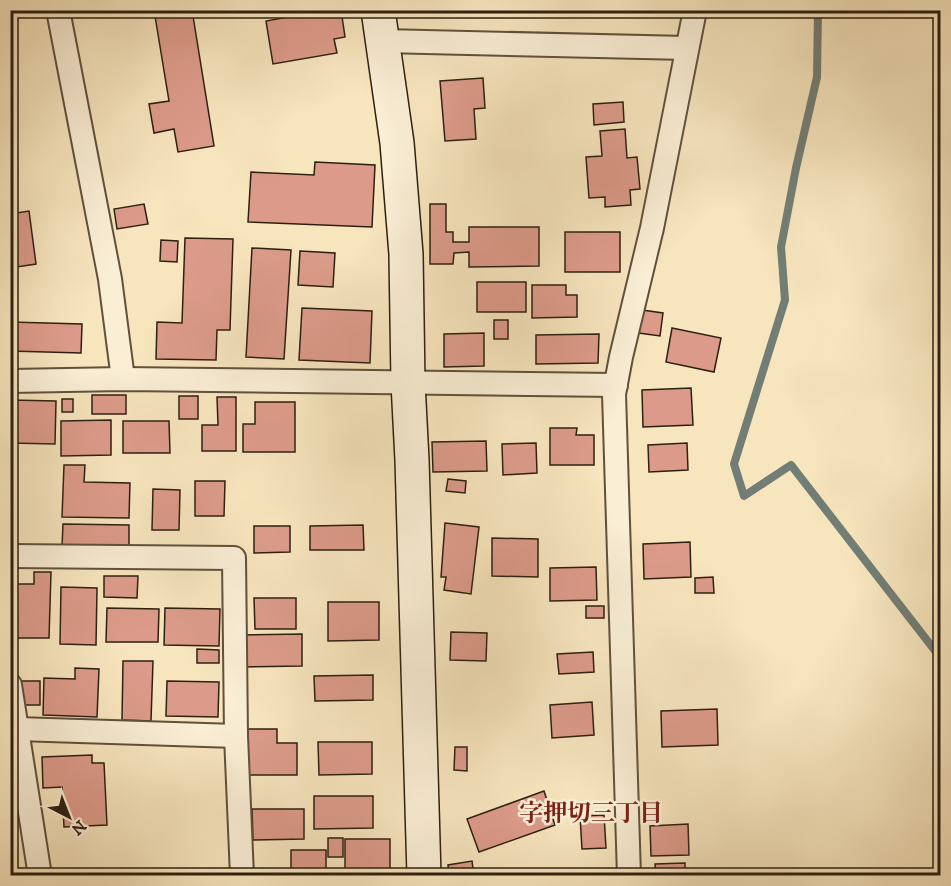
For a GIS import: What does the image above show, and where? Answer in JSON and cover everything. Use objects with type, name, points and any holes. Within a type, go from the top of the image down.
[{"type":"street","points":[[58,10],[110,279],[123,379]]},
{"type":"street","points":[[629,876],[614,394],[652,228],[695,10]]},
{"type":"street","points":[[424,876],[406,254],[397,143],[380,26],[687,48]]},
{"type":"street","points":[[10,381],[123,379],[616,386]]},
{"type":"street","points":[[10,556],[234,558],[236,736],[242,876]]},
{"type":"street","points":[[10,685],[40,876]]},
{"type":"street","points":[[17,729],[236,736]]},
{"type":"path","points":[[937,10],[940,15]]},
{"type":"building","points":[[154,10],[192,10],[214,146],[178,152],[174,129],[154,133],[149,104],[169,101]]},
{"type":"building","points":[[326,10],[341,10],[345,37],[334,39],[337,53],[273,64],[266,21]]},
{"type":"building","points":[[10,42],[15,74],[10,75]]},
{"type":"building","points":[[483,78],[485,108],[474,109],[476,139],[445,141],[440,81]]},
{"type":"building","points":[[623,102],[624,122],[594,125],[593,104]]},
{"type":"building","points":[[10,117],[15,148],[10,149]]},
{"type":"building","points":[[625,129],[627,158],[637,157],[640,189],[630,190],[631,205],[605,207],[605,197],[589,198],[586,157],[602,156],[600,131]]},
{"type":"building","points":[[315,162],[375,165],[372,227],[248,222],[251,172],[314,175]]},
{"type":"building","points":[[144,204],[148,224],[117,229],[114,209]]},
{"type":"building","points":[[430,204],[446,204],[446,232],[453,232],[453,242],[469,242],[469,227],[539,227],[539,266],[469,267],[469,252],[454,253],[453,264],[430,264]]},
{"type":"building","points":[[29,211],[36,264],[10,268],[10,214]]},
{"type":"building","points":[[565,232],[620,232],[620,272],[565,272]]},
{"type":"building","points":[[185,238],[233,239],[230,330],[217,330],[216,360],[156,359],[157,322],[182,323]]},
{"type":"building","points":[[161,240],[178,241],[177,262],[160,261]]},
{"type":"building","points":[[252,248],[291,250],[284,359],[246,357]]},
{"type":"building","points":[[300,251],[335,253],[333,287],[298,285]]},
{"type":"building","points":[[477,282],[526,282],[526,312],[477,312]]},
{"type":"building","points":[[532,285],[566,285],[566,295],[577,295],[577,317],[532,318]]},
{"type":"building","points":[[302,308],[372,311],[370,363],[299,360]]},
{"type":"building","points":[[642,310],[663,313],[660,336],[639,333]]},
{"type":"building","points":[[494,320],[508,320],[508,339],[494,339]]},
{"type":"building","points":[[10,322],[82,324],[81,353],[10,351]]},
{"type":"building","points":[[672,328],[721,338],[714,372],[666,362]]},
{"type":"building","points":[[484,333],[484,366],[444,367],[444,334]]},
{"type":"building","points":[[599,334],[598,363],[536,364],[536,335]]},
{"type":"building","points":[[691,388],[693,425],[643,427],[642,390]]},
{"type":"building","points":[[92,395],[126,395],[126,414],[92,414]]},
{"type":"building","points":[[179,396],[198,396],[198,419],[179,419]]},
{"type":"building","points":[[217,397],[236,397],[236,451],[202,451],[202,425],[218,425]]},
{"type":"building","points":[[62,399],[73,399],[73,412],[62,412]]},
{"type":"building","points":[[10,400],[56,401],[55,444],[10,443]]},
{"type":"building","points":[[255,402],[295,402],[295,452],[243,452],[243,424],[255,424]]},
{"type":"building","points":[[111,420],[111,455],[61,456],[61,421]]},
{"type":"building","points":[[123,421],[169,421],[170,453],[123,453]]},
{"type":"building","points":[[550,428],[577,428],[576,435],[594,435],[594,465],[550,465]]},
{"type":"building","points":[[486,441],[487,471],[433,472],[432,442]]},
{"type":"building","points":[[536,443],[537,473],[503,475],[502,444]]},
{"type":"building","points":[[687,443],[688,470],[649,472],[648,445]]},
{"type":"building","points":[[64,465],[85,465],[84,482],[130,483],[129,518],[62,517]]},
{"type":"building","points":[[448,479],[466,481],[465,493],[446,491]]},
{"type":"building","points":[[195,481],[225,481],[224,516],[195,516]]},
{"type":"building","points":[[153,489],[180,490],[179,530],[152,530]]},
{"type":"building","points":[[445,523],[479,527],[471,594],[444,590],[446,577],[441,577]]},
{"type":"building","points":[[63,524],[129,525],[129,549],[62,547]]},
{"type":"building","points":[[363,525],[364,550],[310,550],[310,526]]},
{"type":"building","points":[[254,526],[290,526],[290,552],[254,553]]},
{"type":"building","points":[[492,538],[538,539],[538,577],[492,576]]},
{"type":"building","points":[[690,542],[691,577],[644,579],[643,544]]},
{"type":"building","points":[[596,567],[597,600],[550,601],[550,568]]},
{"type":"building","points":[[34,572],[51,572],[49,638],[14,638],[16,584],[34,584]]},
{"type":"building","points":[[104,576],[138,576],[137,598],[104,597]]},
{"type":"building","points":[[713,577],[714,593],[695,593],[695,578]]},
{"type":"building","points":[[61,587],[97,588],[96,645],[60,644]]},
{"type":"building","points":[[254,598],[296,598],[296,629],[255,629]]},
{"type":"building","points":[[328,602],[379,602],[379,640],[328,641]]},
{"type":"building","points":[[586,606],[604,606],[604,618],[586,618]]},
{"type":"building","points":[[107,608],[159,609],[158,642],[106,642]]},
{"type":"building","points":[[165,608],[220,609],[219,646],[164,645]]},
{"type":"building","points":[[451,632],[487,633],[486,661],[450,660]]},
{"type":"building","points":[[302,634],[302,666],[243,667],[242,635]]},
{"type":"building","points":[[197,649],[219,650],[219,663],[197,663]]},
{"type":"building","points":[[593,652],[594,672],[559,674],[557,654]]},
{"type":"building","points":[[123,661],[153,661],[151,721],[122,720]]},
{"type":"building","points":[[75,668],[99,669],[97,717],[43,715],[44,678],[75,679]]},
{"type":"building","points":[[373,675],[373,700],[315,701],[314,676]]},
{"type":"building","points":[[20,681],[40,681],[40,705],[20,705]]},
{"type":"building","points":[[167,681],[219,682],[218,717],[166,716]]},
{"type":"building","points":[[592,702],[594,735],[552,738],[550,705]]},
{"type":"building","points":[[717,709],[718,745],[662,747],[661,711]]},
{"type":"building","points":[[245,729],[277,729],[277,743],[297,743],[297,775],[246,775]]},
{"type":"building","points":[[318,742],[372,742],[372,774],[319,775]]},
{"type":"building","points":[[455,747],[467,747],[467,771],[454,770]]},
{"type":"building","points":[[92,755],[92,763],[104,763],[107,825],[64,827],[62,787],[43,788],[42,757]]},
{"type":"building","points":[[544,791],[555,825],[479,852],[467,819]]},
{"type":"building","points":[[314,796],[373,796],[373,828],[314,829]]},
{"type":"building","points":[[252,809],[304,809],[304,839],[253,840]]},
{"type":"building","points":[[604,815],[606,848],[582,849],[580,816]]},
{"type":"building","points":[[688,824],[689,855],[651,856],[650,826]]},
{"type":"building","points":[[328,838],[343,838],[343,857],[328,857]]},
{"type":"building","points":[[345,839],[390,839],[390,876],[345,876]]},
{"type":"building","points":[[291,850],[326,850],[326,876],[291,876]]},
{"type":"building","points":[[472,861],[474,876],[449,876],[448,865]]},
{"type":"building","points":[[685,863],[685,876],[656,876],[655,864]]},
{"type":"waterway","points":[[818,10],[817,77],[781,247],[785,300],[734,464],[744,496],[791,465],[940,657]]},
{"type":"district","name":"字押切三丁目","points":[[591,814]]}]
